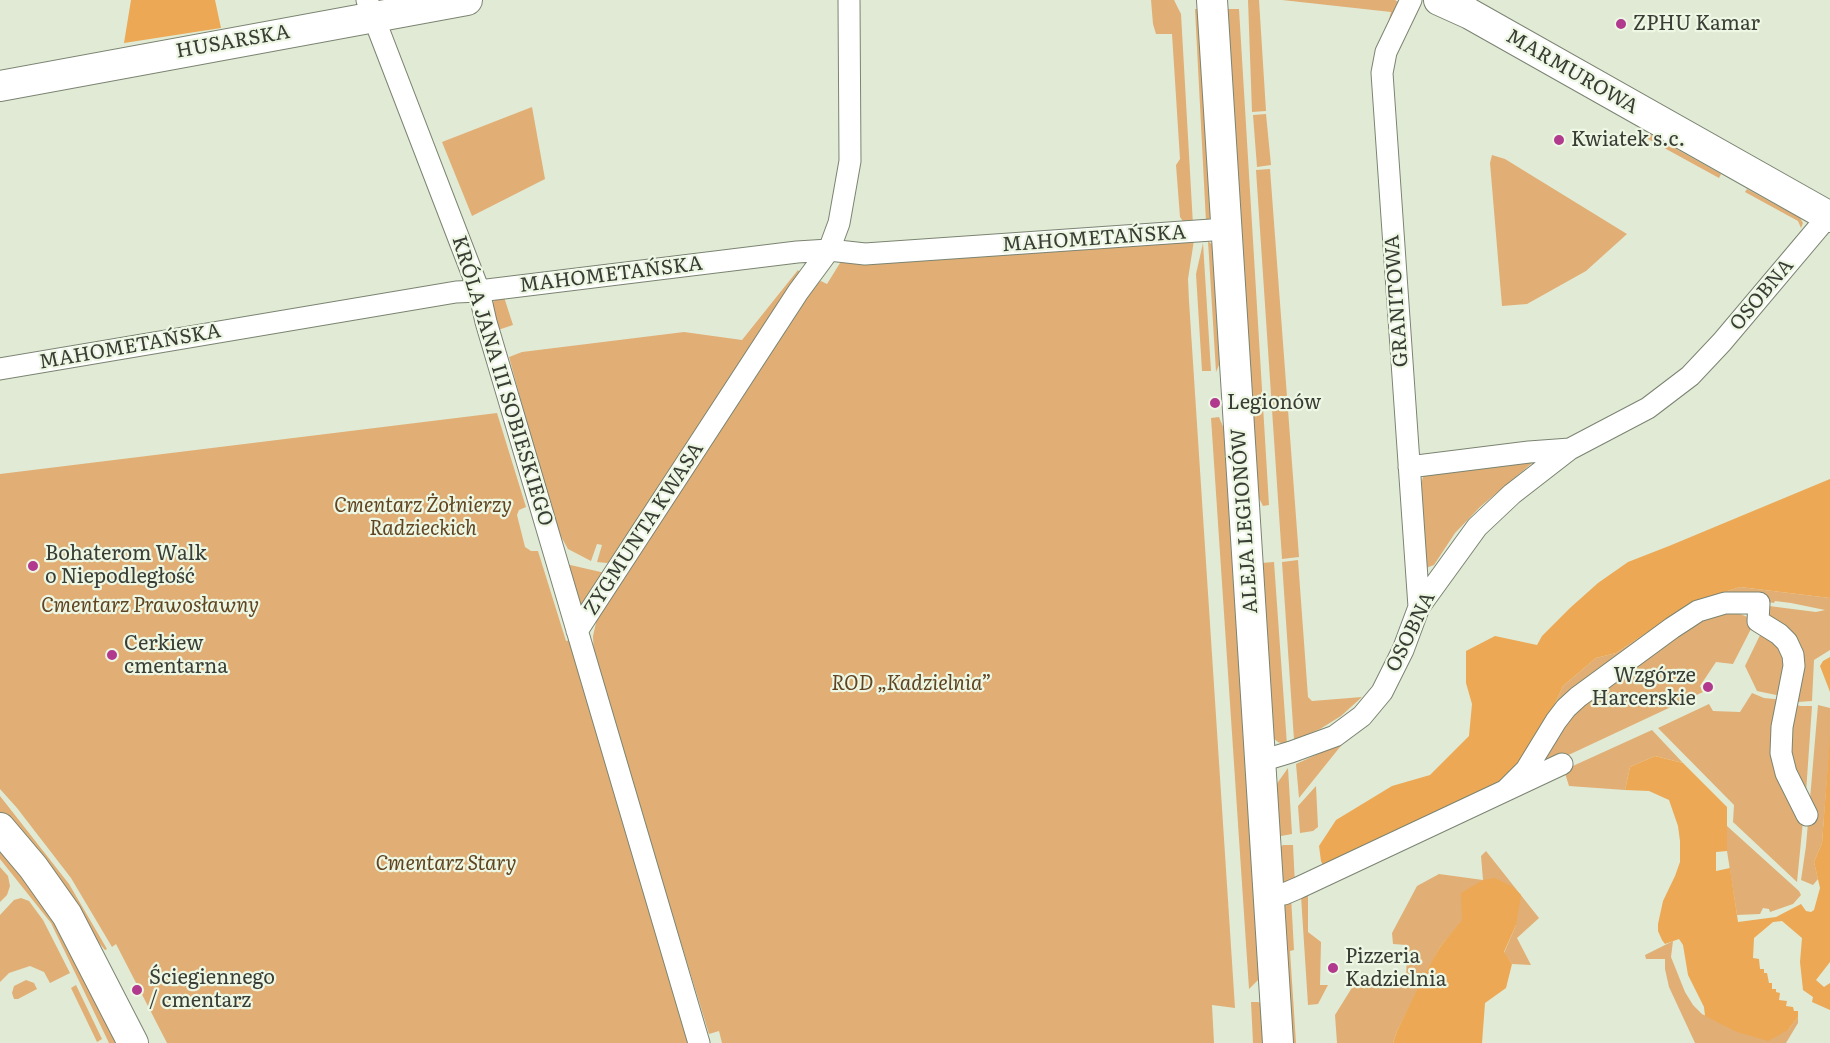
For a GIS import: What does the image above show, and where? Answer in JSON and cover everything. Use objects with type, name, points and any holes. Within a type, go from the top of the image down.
[{"type":"street","name":"HUSARSKA","points":[[0,86],[370,8],[467,0]]},
{"type":"street","name":"ZYGMUNTA KWASA","points":[[699,1043],[577,631],[792,302],[829,250],[839,223],[850,160],[849,0]]},
{"type":"street","name":"ALEJA LEGIONÓW","points":[[1212,0],[1278,1043]]},
{"type":"street","name":"GRANITOWA","points":[[1411,0],[1386,52],[1382,73],[1419,607]]},
{"type":"street","name":"MARMUROWA","points":[[1439,0],[1470,14],[1829,216]]},
{"type":"street","name":"KRÓLA JANA III SOBIESKIEGO","points":[[370,8],[478,291],[577,631]]},
{"type":"street","name":"OSOBNA","points":[[1261,761],[1291,753],[1335,736],[1362,716],[1382,693],[1403,650],[1419,607],[1476,527],[1512,494],[1570,449],[1650,406],[1690,376],[1722,342],[1829,216]]},
{"type":"street","name":"MAHOMETAŃSKA","points":[[0,369],[456,292],[797,252],[829,250],[865,254],[1226,230]]},
{"type":"street","name":"OSOBNA","points":[[1409,467],[1570,449]]},
{"type":"street","points":[[1506,790],[1526,770],[1556,721],[1578,697],[1672,628],[1698,612],[1725,603],[1759,603],[1758,621],[1779,634],[1787,642],[1793,655],[1794,666],[1782,727],[1781,753],[1782,763],[1807,815]]},
{"type":"street","points":[[1269,896],[1284,894],[1298,888],[1562,764]]},
{"type":"street","points":[[0,828],[68,915],[133,1043]]},
{"type":"green space","points":[[1151,0],[1174,0],[1181,14],[1193,225],[1185,224],[1180,217],[1176,165],[1180,159],[1172,34],[1156,34]]},
{"type":"green space","points":[[1248,0],[1259,0],[1266,111],[1252,112]]},
{"type":"green space","points":[[1282,0],[1395,0],[1400,3],[1385,34],[1391,12]]},
{"type":"green space","points":[[1195,9],[1201,9],[1212,216],[1206,222]]},
{"type":"green space","points":[[1223,9],[1239,9],[1269,505],[1263,506],[1256,492]]},
{"type":"green space","points":[[532,107],[545,179],[472,216],[442,142]]},
{"type":"green space","points":[[1266,114],[1271,165],[1257,167],[1253,115]]},
{"type":"green space","points":[[1648,133],[1721,174],[1719,178],[1646,138]]},
{"type":"green space","points":[[1492,155],[1505,159],[1627,234],[1586,271],[1527,304],[1502,306],[1490,163]]},
{"type":"green space","points":[[1270,169],[1299,557],[1282,559],[1256,170]]},
{"type":"green space","points":[[1747,189],[1800,218],[1803,223],[1801,228],[1798,221],[1745,192]]},
{"type":"green space","name":"ROD „Kadzielnia”","points":[[1194,240],[1188,279],[1189,301],[1235,1008],[1212,1005],[1214,1043],[722,1043],[719,1031],[709,1034],[594,659],[593,636],[598,614],[801,297],[821,281],[827,284],[840,263]]},
{"type":"green space","points":[[1208,241],[1215,247],[1222,358],[1216,372]]},
{"type":"green space","points":[[1203,243],[1211,371],[1202,371],[1196,274]]},
{"type":"green space","points":[[798,270],[801,274],[616,560],[607,563],[597,562],[602,545],[597,544],[591,561],[568,549],[555,526],[509,357],[522,352],[684,332],[742,340]]},
{"type":"green space","points":[[504,297],[513,325],[498,330],[492,307],[497,298]]},
{"type":"green space","points":[[497,413],[526,507],[519,510],[517,515],[525,547],[531,551],[538,551],[566,641],[570,640],[692,1043],[167,1043],[116,944],[112,947],[71,878],[0,789],[0,474]]},
{"type":"green space","points":[[1219,417],[1228,439],[1261,977],[1249,989],[1211,418]]},
{"type":"green space","points":[[1531,462],[1480,507],[1455,533],[1434,565],[1426,568],[1421,484],[1423,477],[1427,474]]},
{"type":"green space","points":[[1298,560],[1308,697],[1312,701],[1362,697],[1341,716],[1320,729],[1294,740],[1282,562]]},
{"type":"green space","points":[[1274,562],[1287,745],[1273,738],[1261,563]]},
{"type":"green space","points":[[566,564],[605,573],[579,611]]},
{"type":"green space","points":[[1740,587],[1830,598],[1830,650],[1814,660],[1812,701],[1798,702],[1798,670],[1764,619],[1769,606],[1816,612],[1825,610],[1791,603],[1775,601],[1774,603],[1738,597],[1625,658],[1509,781],[1433,820],[1547,721],[1563,686],[1596,658],[1616,653],[1693,602]]},
{"type":"green space","points":[[1735,612],[1750,618],[1752,627],[1733,664],[1716,662],[1700,686],[1703,692],[1530,773],[1567,719],[1590,698],[1709,614]]},
{"type":"green space","points":[[1763,629],[1786,647],[1781,696],[1757,691],[1745,666]]},
{"type":"green space","points":[[1752,693],[1764,698],[1784,700],[1780,723],[1803,821],[1797,882],[1733,822],[1734,805],[1658,728],[1709,704],[1713,711],[1740,712]]},
{"type":"green space","points":[[1791,704],[1812,706],[1805,807],[1787,767]]},
{"type":"green space","points":[[1818,705],[1830,708],[1830,740],[1822,843],[1814,862],[1818,879],[1813,885],[1801,880]]},
{"type":"green space","points":[[1652,730],[1683,763],[1655,756],[1630,767],[1625,790],[1569,786],[1564,770]]},
{"type":"green space","points":[[1344,742],[1299,798],[1296,764]]},
{"type":"green space","points":[[1288,768],[1292,834],[1281,836],[1278,834],[1275,789]]},
{"type":"green space","points":[[1316,786],[1318,827],[1313,831],[1300,833],[1298,806]]},
{"type":"green space","points":[[0,796],[69,884],[107,949],[105,950],[90,932],[13,826],[0,812]]},
{"type":"green space","points":[[1727,826],[1799,891],[1801,895],[1793,904],[1770,912],[1769,909],[1763,908],[1760,914],[1737,915],[1727,851]]},
{"type":"green space","points":[[0,844],[33,883],[122,1043],[109,1043],[51,923],[0,859]]},
{"type":"green space","points":[[1293,845],[1295,885],[1280,887],[1280,847]]},
{"type":"green space","points":[[1486,851],[1539,918],[1517,938],[1531,965],[1512,964],[1504,953],[1516,925],[1463,920],[1440,947],[1393,1043],[1337,1043],[1335,1015],[1353,986],[1406,987],[1407,945],[1393,944],[1392,933],[1417,886],[1439,874],[1483,880],[1481,856]]},
{"type":"green space","points":[[0,867],[8,876],[10,886],[7,895],[0,902]]},
{"type":"green space","points":[[1308,894],[1308,932],[1321,942],[1320,985],[1328,985],[1318,1004],[1308,1005],[1301,896]]},
{"type":"green space","points":[[1291,896],[1294,950],[1290,951],[1296,1043],[1289,1043],[1280,901]]},
{"type":"green space","points":[[21,898],[29,901],[43,920],[70,973],[50,983],[44,972],[30,966],[9,973],[0,982],[0,915],[14,900]]},
{"type":"green space","points":[[1673,941],[1671,957],[1685,992],[1702,1014],[1716,1021],[1788,1030],[1798,1017],[1798,1023],[1786,1043],[1695,1043],[1669,987],[1665,959],[1646,959],[1645,955]]},
{"type":"green space","points":[[26,980],[34,983],[37,989],[14,999],[12,993],[14,986]]},
{"type":"green space","points":[[76,985],[102,1039],[97,1042],[71,988]]},
{"type":"green space","points":[[1251,1002],[1262,1004],[1268,1043],[1253,1043]]},
{"type":"shaded area","points":[[131,0],[215,0],[221,28],[124,43]]},
{"type":"shaded area","points":[[1830,479],[1830,598],[1740,587],[1693,602],[1616,653],[1596,658],[1563,686],[1547,721],[1529,752],[1509,775],[1483,793],[1325,870],[1319,846],[1336,820],[1392,786],[1430,775],[1469,736],[1472,704],[1466,683],[1466,651],[1495,636],[1537,645],[1542,636],[1570,608],[1598,583],[1628,562]]},
{"type":"shaded area","points":[[1830,657],[1830,692],[1820,666]]},
{"type":"shaded area","points":[[1830,734],[1830,962],[1816,980],[1824,987],[1830,983],[1830,1010],[1812,1002],[1813,997],[1803,990],[1800,962],[1802,938],[1782,921],[1773,922],[1754,938],[1753,958],[1759,959],[1760,969],[1764,969],[1764,973],[1767,973],[1772,989],[1780,993],[1779,1000],[1787,1001],[1786,1006],[1798,1011],[1798,1017],[1788,1030],[1768,1041],[1737,1032],[1705,1016],[1704,1007],[1688,975],[1683,945],[1679,939],[1665,944],[1658,931],[1663,901],[1680,862],[1678,826],[1669,800],[1649,791],[1625,790],[1630,767],[1655,756],[1683,763],[1727,807],[1727,851],[1716,852],[1716,871],[1730,868],[1738,922],[1776,917],[1801,904],[1806,911],[1811,912],[1814,910],[1820,888],[1814,862],[1822,843]]},
{"type":"shaded area","points":[[1495,878],[1513,887],[1521,895],[1516,925],[1504,952],[1512,964],[1506,988],[1485,1003],[1482,1043],[1393,1043],[1440,947],[1462,920],[1461,893],[1483,880]]},
{"type":"place","name":"ZPHU Kamar","points":[[1621,24]]},
{"type":"place","name":"Kwiatek s.c.","points":[[1559,140]]},
{"type":"place","name":"Legionów","points":[[1215,403]]},
{"type":"place","name":"Bohaterom Walk o Niepodległość","points":[[33,566]]},
{"type":"place","name":"Cerkiew cmentarna","points":[[112,655]]},
{"type":"place","name":"Wzgórze Harcerskie","points":[[1708,687]]},
{"type":"place","name":"Pizzeria Kadzielnia","points":[[1333,968]]},
{"type":"place","name":"Ściegiennego / cmentarz","points":[[137,990]]},
{"type":"park label","name":"Cmentarz Żołnierzy Radzieckich","points":[[423,518]]},
{"type":"park label","name":"Cmentarz Prawosławny","points":[[150,606]]},
{"type":"park label","name":"Cmentarz Stary","points":[[446,864]]}]
